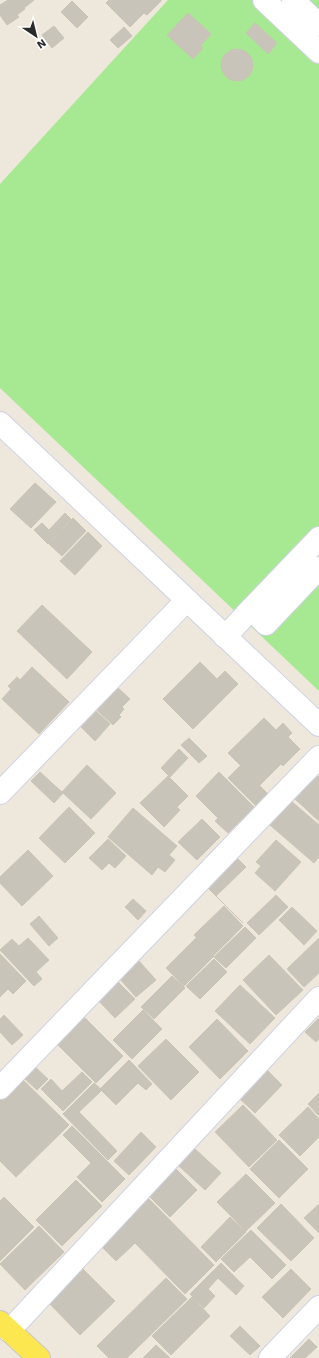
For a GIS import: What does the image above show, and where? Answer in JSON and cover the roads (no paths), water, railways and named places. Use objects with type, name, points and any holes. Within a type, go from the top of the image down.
[{"type":"main road","points":[[5,1326],[39,1358]]},
{"type":"street","points":[[264,0],[319,52]]},
{"type":"street","points":[[293,0],[319,25]]},
{"type":"street","points":[[0,422],[319,725]]},
{"type":"street","points":[[225,637],[319,538]]},
{"type":"street","points":[[251,609],[266,624],[319,568]]},
{"type":"street","points":[[0,793],[187,600]]},
{"type":"street","points":[[0,1088],[319,757]]},
{"type":"street","points":[[5,1326],[319,998]]},
{"type":"street","points":[[270,1358],[319,1307]]}]
